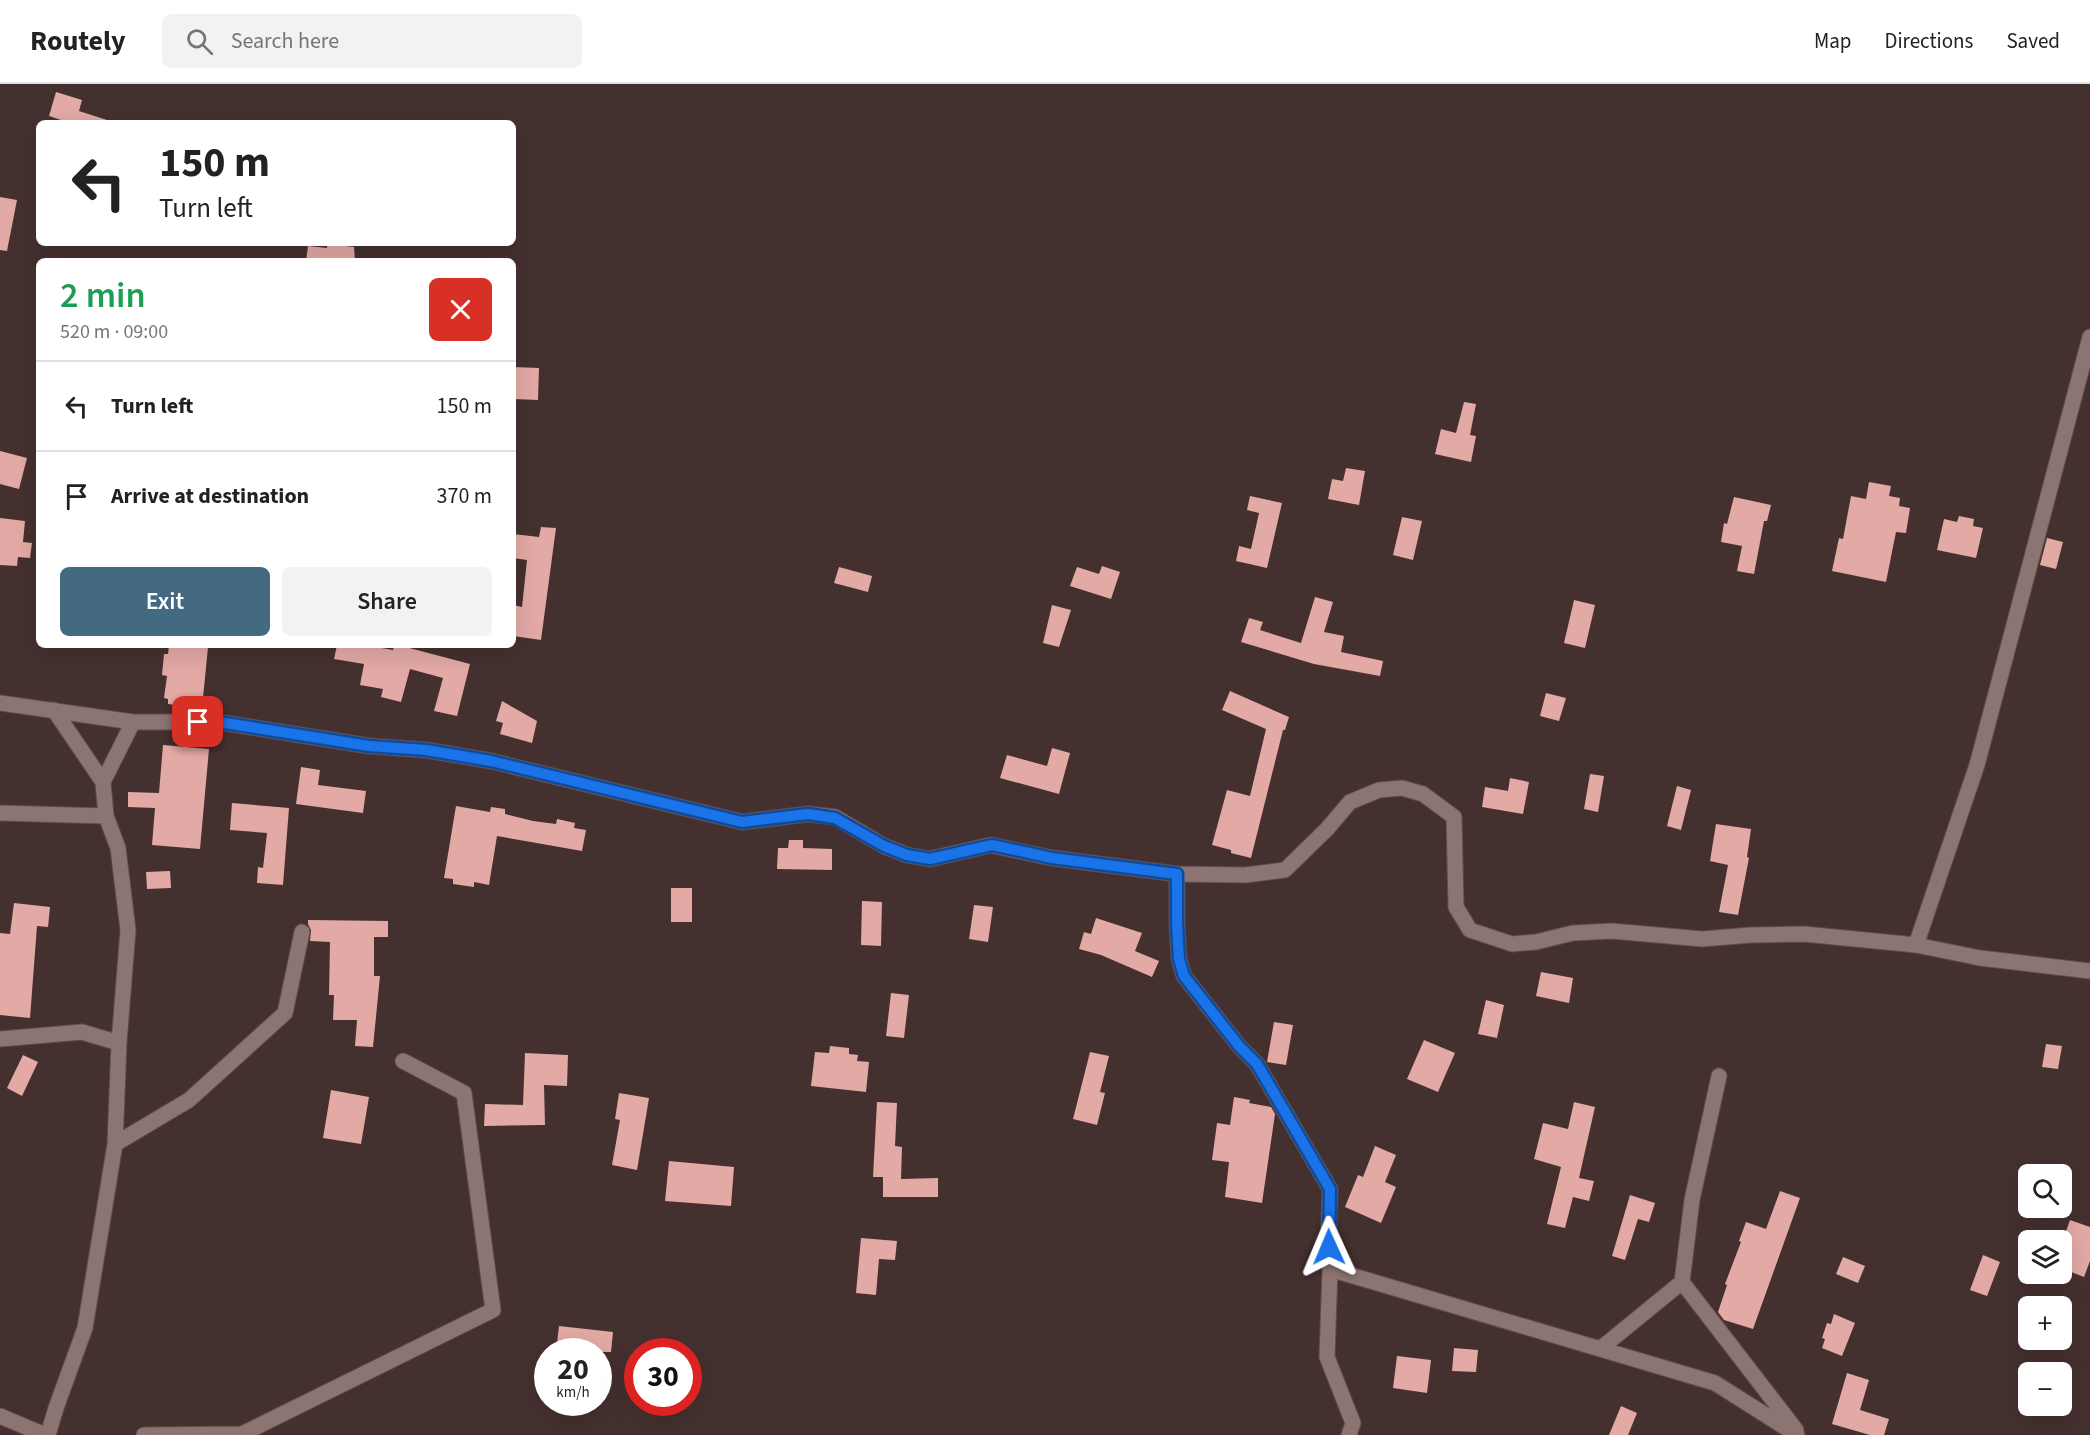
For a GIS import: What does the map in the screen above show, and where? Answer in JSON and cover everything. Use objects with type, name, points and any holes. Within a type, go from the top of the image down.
[{"type":"street","points":[[1916,945],[1977,765],[2090,336]]},
{"type":"street","points":[[0,703],[133,722],[219,722],[369,746],[448,754],[491,761],[742,822],[808,814],[835,818],[892,849],[907,855],[930,859],[992,845],[1052,858],[1177,874],[1245,875],[1285,870],[1327,829],[1350,802],[1379,790],[1402,788],[1423,794],[1454,817],[1456,907],[1470,930],[1512,944],[1536,942],[1573,933],[1612,932],[1702,939],[1804,934],[1916,945],[1980,958],[2090,971]]},
{"type":"street","points":[[0,1416],[46,1435],[85,1328],[115,1144],[119,1043],[128,930],[118,848],[106,816],[103,782],[54,710]]},
{"type":"street","points":[[103,782],[133,722]]},
{"type":"street","points":[[0,813],[106,816]]},
{"type":"street","points":[[1177,874],[1179,959],[1184,976],[1239,1046],[1257,1064],[1330,1189],[1327,1357],[1353,1423],[1349,1435]]},
{"type":"street","points":[[115,1144],[189,1100],[285,1013],[302,932]]},
{"type":"street","points":[[0,1040],[82,1032],[119,1043]]},
{"type":"street","points":[[144,1435],[243,1434],[493,1310],[464,1093],[403,1061]]},
{"type":"street","points":[[1600,1349],[1682,1282],[1692,1200],[1719,1076]]},
{"type":"street","points":[[1330,1269],[1715,1383],[1798,1435]]},
{"type":"street","points":[[1682,1282],[1798,1435]]},
{"type":"building","points":[[56,92],[82,100],[79,111],[107,120],[61,120],[49,116]]},
{"type":"building","points":[[0,197],[17,200],[7,251],[0,250]]},
{"type":"building","points":[[308,246],[327,248],[327,246],[354,247],[355,258],[306,258]]},
{"type":"building","points":[[516,367],[539,368],[538,400],[516,399]]},
{"type":"building","points":[[1464,402],[1476,404],[1470,435],[1476,436],[1471,462],[1435,454],[1441,429],[1456,433]]},
{"type":"building","points":[[0,451],[27,458],[19,489],[0,484]]},
{"type":"building","points":[[1346,468],[1365,471],[1359,505],[1328,499],[1332,479],[1343,481]]},
{"type":"building","points":[[1869,482],[1891,486],[1889,496],[1900,498],[1899,506],[1910,508],[1906,533],[1896,532],[1886,582],[1832,571],[1839,538],[1843,539],[1851,496],[1866,499]]},
{"type":"building","points":[[1250,496],[1282,503],[1267,568],[1236,561],[1239,546],[1251,549],[1259,513],[1247,510]]},
{"type":"building","points":[[1734,497],[1771,505],[1767,521],[1764,521],[1754,574],[1737,571],[1742,546],[1721,542],[1724,523],[1727,524]]},
{"type":"building","points":[[1959,516],[1974,519],[1973,526],[1983,528],[1976,558],[1937,550],[1944,519],[1957,522]]},
{"type":"building","points":[[1402,517],[1422,521],[1413,560],[1393,555]]},
{"type":"building","points":[[0,518],[25,521],[23,542],[32,543],[30,558],[18,557],[17,566],[0,565]]},
{"type":"building","points":[[541,527],[556,528],[541,640],[516,636],[516,606],[522,607],[527,560],[516,558],[516,534],[539,537]]},
{"type":"building","points":[[2047,538],[2063,542],[2056,569],[2040,565]]},
{"type":"building","points":[[1102,566],[1120,572],[1111,599],[1070,586],[1077,567],[1099,574]]},
{"type":"building","points":[[839,567],[872,576],[868,592],[834,583]]},
{"type":"building","points":[[1315,597],[1333,602],[1324,632],[1344,636],[1341,652],[1383,661],[1380,676],[1314,664],[1241,642],[1249,618],[1263,622],[1260,630],[1301,643]]},
{"type":"building","points":[[1574,600],[1595,605],[1585,648],[1564,643]]},
{"type":"building","points":[[1052,605],[1071,610],[1059,647],[1043,643]]},
{"type":"building","points":[[169,648],[208,648],[202,708],[168,704],[168,699],[164,698],[167,676],[162,675],[164,654],[168,654]]},
{"type":"building","points":[[336,648],[393,650],[393,648],[409,648],[470,664],[457,716],[434,711],[443,678],[410,669],[401,702],[381,697],[383,689],[360,685],[364,664],[334,659]]},
{"type":"building","points":[[1230,691],[1289,717],[1285,730],[1283,730],[1251,858],[1212,845],[1227,790],[1250,796],[1266,729],[1222,710]]},
{"type":"building","points":[[1546,693],[1566,698],[1559,721],[1540,716]]},
{"type":"building","points":[[502,701],[537,721],[532,743],[500,734],[503,723],[496,721]]},
{"type":"building","points":[[163,745],[209,749],[200,849],[152,845],[155,808],[128,807],[128,792],[159,793]]},
{"type":"building","points":[[1052,748],[1070,753],[1059,794],[1000,778],[1007,755],[1047,766]]},
{"type":"building","points":[[301,767],[320,770],[318,785],[366,791],[363,813],[296,804]]},
{"type":"building","points":[[1590,774],[1604,776],[1598,812],[1584,809]]},
{"type":"building","points":[[1510,778],[1529,782],[1523,814],[1482,807],[1485,787],[1508,791]]},
{"type":"building","points":[[1677,786],[1691,790],[1681,830],[1667,826]]},
{"type":"building","points":[[232,803],[289,808],[283,885],[257,883],[258,867],[263,868],[267,833],[230,830]]},
{"type":"building","points":[[456,806],[490,812],[491,807],[505,809],[505,814],[533,821],[556,824],[557,819],[575,823],[574,828],[586,830],[582,851],[497,836],[489,885],[474,882],[474,887],[453,884],[453,879],[444,878]]},
{"type":"building","points":[[1716,824],[1751,829],[1747,857],[1749,858],[1738,915],[1719,912],[1728,865],[1710,861]]},
{"type":"building","points":[[789,840],[803,840],[803,848],[832,849],[832,870],[777,869],[778,848],[788,848]]},
{"type":"building","points":[[170,871],[171,888],[147,889],[146,872]]},
{"type":"building","points":[[671,888],[692,888],[692,922],[671,922]]},
{"type":"building","points":[[862,901],[882,902],[881,946],[861,945]]},
{"type":"building","points":[[14,903],[50,907],[48,927],[37,926],[30,1018],[0,1015],[0,933],[10,934]]},
{"type":"building","points":[[974,905],[993,907],[988,942],[969,939]]},
{"type":"building","points":[[1096,918],[1142,933],[1135,951],[1159,961],[1152,977],[1101,955],[1079,949],[1084,932],[1091,934]]},
{"type":"building","points":[[308,920],[388,921],[388,937],[374,937],[374,976],[380,976],[373,1047],[355,1046],[357,1020],[333,1020],[334,995],[329,995],[330,942],[310,941],[311,930]]},
{"type":"building","points":[[1541,972],[1573,978],[1569,1003],[1536,996]]},
{"type":"building","points":[[891,993],[909,995],[904,1038],[886,1036]]},
{"type":"building","points":[[1486,1000],[1504,1005],[1497,1038],[1478,1034]]},
{"type":"building","points":[[1274,1022],[1293,1025],[1286,1065],[1267,1062]]},
{"type":"building","points":[[1424,1040],[1455,1053],[1438,1092],[1407,1079]]},
{"type":"building","points":[[2046,1044],[2062,1046],[2058,1069],[2042,1067]]},
{"type":"building","points":[[830,1046],[849,1048],[849,1054],[858,1055],[857,1061],[869,1062],[866,1092],[811,1086],[815,1052],[829,1053]]},
{"type":"building","points":[[1090,1052],[1109,1056],[1100,1092],[1105,1093],[1097,1125],[1073,1119]]},
{"type":"building","points":[[525,1053],[568,1055],[567,1086],[544,1085],[545,1125],[484,1126],[485,1104],[523,1105]]},
{"type":"building","points":[[23,1055],[38,1062],[22,1096],[7,1088]]},
{"type":"building","points":[[331,1090],[369,1097],[361,1144],[323,1138]]},
{"type":"building","points":[[619,1093],[649,1098],[637,1170],[612,1165],[620,1120],[615,1119]]},
{"type":"building","points":[[1234,1097],[1250,1100],[1249,1103],[1271,1107],[1275,1114],[1262,1203],[1225,1197],[1229,1162],[1212,1160],[1217,1123],[1230,1125]]},
{"type":"building","points":[[877,1102],[897,1103],[895,1146],[902,1147],[901,1179],[938,1178],[938,1197],[883,1197],[883,1177],[873,1177]]},
{"type":"building","points":[[1574,1102],[1595,1107],[1579,1178],[1594,1181],[1589,1201],[1573,1197],[1565,1228],[1547,1224],[1561,1167],[1534,1159],[1543,1123],[1568,1129]]},
{"type":"building","points":[[1375,1146],[1396,1155],[1385,1182],[1396,1187],[1381,1223],[1345,1207],[1358,1175],[1363,1177]]},
{"type":"building","points":[[669,1161],[734,1167],[731,1206],[665,1201]]},
{"type":"building","points":[[1780,1191],[1800,1198],[1753,1329],[1724,1320],[1718,1312],[1746,1222],[1766,1229]]},
{"type":"building","points":[[1630,1195],[1655,1203],[1649,1222],[1638,1219],[1625,1260],[1612,1256]]},
{"type":"building","points":[[2070,1220],[2090,1227],[2090,1261],[2084,1277],[2072,1272],[2072,1230],[2067,1230]]},
{"type":"building","points":[[861,1238],[897,1241],[895,1260],[879,1259],[876,1295],[856,1293]]},
{"type":"building","points":[[1983,1255],[2000,1262],[1987,1296],[1970,1290]]},
{"type":"building","points":[[1843,1257],[1865,1266],[1858,1283],[1836,1274]]},
{"type":"building","points":[[1834,1314],[1855,1323],[1842,1356],[1822,1348],[1825,1339],[1822,1338],[1827,1323],[1831,1324]]},
{"type":"building","points":[[559,1326],[613,1332],[612,1342],[612,1338],[558,1338]]},
{"type":"building","points":[[1454,1348],[1478,1350],[1476,1372],[1452,1371]]},
{"type":"building","points":[[1397,1356],[1431,1360],[1427,1393],[1393,1388]]},
{"type":"building","points":[[1847,1373],[1869,1380],[1860,1410],[1889,1419],[1884,1435],[1870,1435],[1832,1424]]},
{"type":"building","points":[[1621,1406],[1637,1413],[1628,1435],[1609,1435]]},
{"type":"route","points":[[198,722],[219,722],[369,746],[426,750],[491,761],[742,822],[808,814],[835,818],[884,846],[907,855],[930,859],[992,845],[1052,858],[1177,874],[1179,959],[1184,976],[1239,1046],[1257,1064],[1330,1189],[1329,1247]]}]
